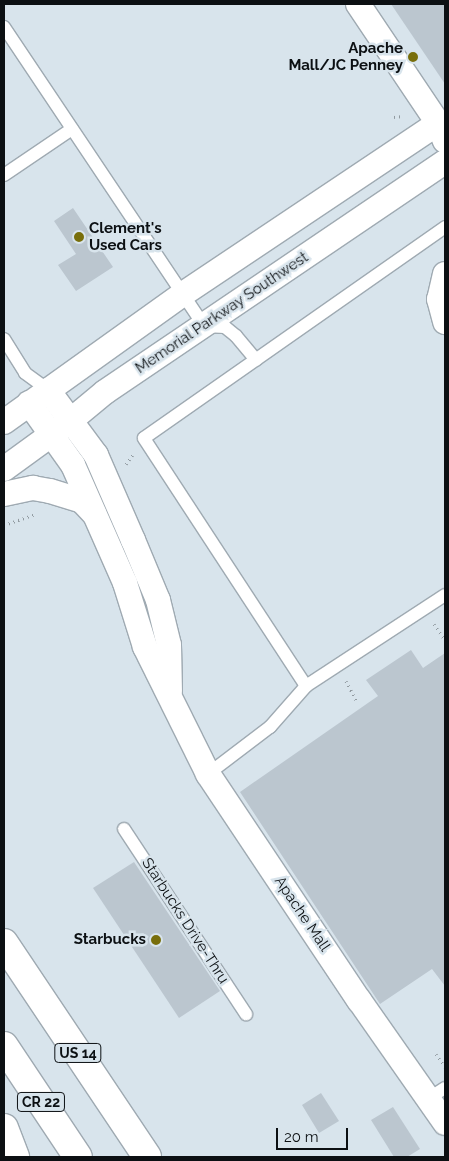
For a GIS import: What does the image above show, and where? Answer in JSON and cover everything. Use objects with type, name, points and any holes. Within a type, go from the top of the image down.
[{"type":"main road","name":"US 14","points":[[4,943],[147,1157]]},
{"type":"main road","name":"CR 22","points":[[4,1046],[78,1157]]},
{"type":"main road","points":[[4,1128],[15,1157]]},
{"type":"street","points":[[4,422],[183,294],[442,132],[358,4]]},
{"type":"street","name":"Memorial Parkway Southwest","points":[[4,469],[61,428],[105,392],[445,162]]},
{"type":"street","points":[[445,274],[439,299],[445,322]]},
{"type":"street","points":[[39,397],[61,428],[96,455],[158,600],[169,645],[170,699]]},
{"type":"street","name":"Apache Mall","points":[[61,428],[73,465],[125,583],[145,646],[208,774],[437,1093],[445,1123]]},
{"type":"street","points":[[4,494],[33,488],[50,491],[82,501],[97,517]]},
{"type":"lane","points":[[4,27],[204,326],[225,326],[256,360]]},
{"type":"lane","points":[[4,175],[72,128]]},
{"type":"lane","points":[[306,686],[144,438],[445,227]]},
{"type":"lane","points":[[4,340],[39,397]]},
{"type":"lane","points":[[25,373],[39,397]]},
{"type":"lane","points":[[208,774],[270,727],[306,686],[445,595]]},
{"type":"lane","name":"Starbucks Drive-Thru","points":[[124,828],[246,1014]]},
{"type":"path","points":[[338,666],[357,702]]},
{"type":"path","points":[[436,1054],[445,1068]]},
{"type":"building","points":[[391,4],[445,4],[445,84]]},
{"type":"building","name":"Clement's Used Cars","points":[[73,208],[113,267],[76,291],[58,265],[76,254],[54,221]]},
{"type":"building","points":[[411,650],[423,668],[445,653],[445,986],[432,969],[380,1004],[240,792],[378,696],[366,680]]},
{"type":"building","name":"Starbucks","points":[[134,862],[220,991],[179,1018],[93,888]]},
{"type":"building","points":[[321,1093],[339,1121],[319,1133],[302,1105]]},
{"type":"building","points":[[393,1107],[420,1149],[407,1157],[394,1157],[371,1120]]},
{"type":"place","name":"Apache Mall/JC Penney","points":[[413,57]]},
{"type":"place","name":"Clement's Used Cars","points":[[79,237]]},
{"type":"place","name":"Starbucks","points":[[156,940]]}]
